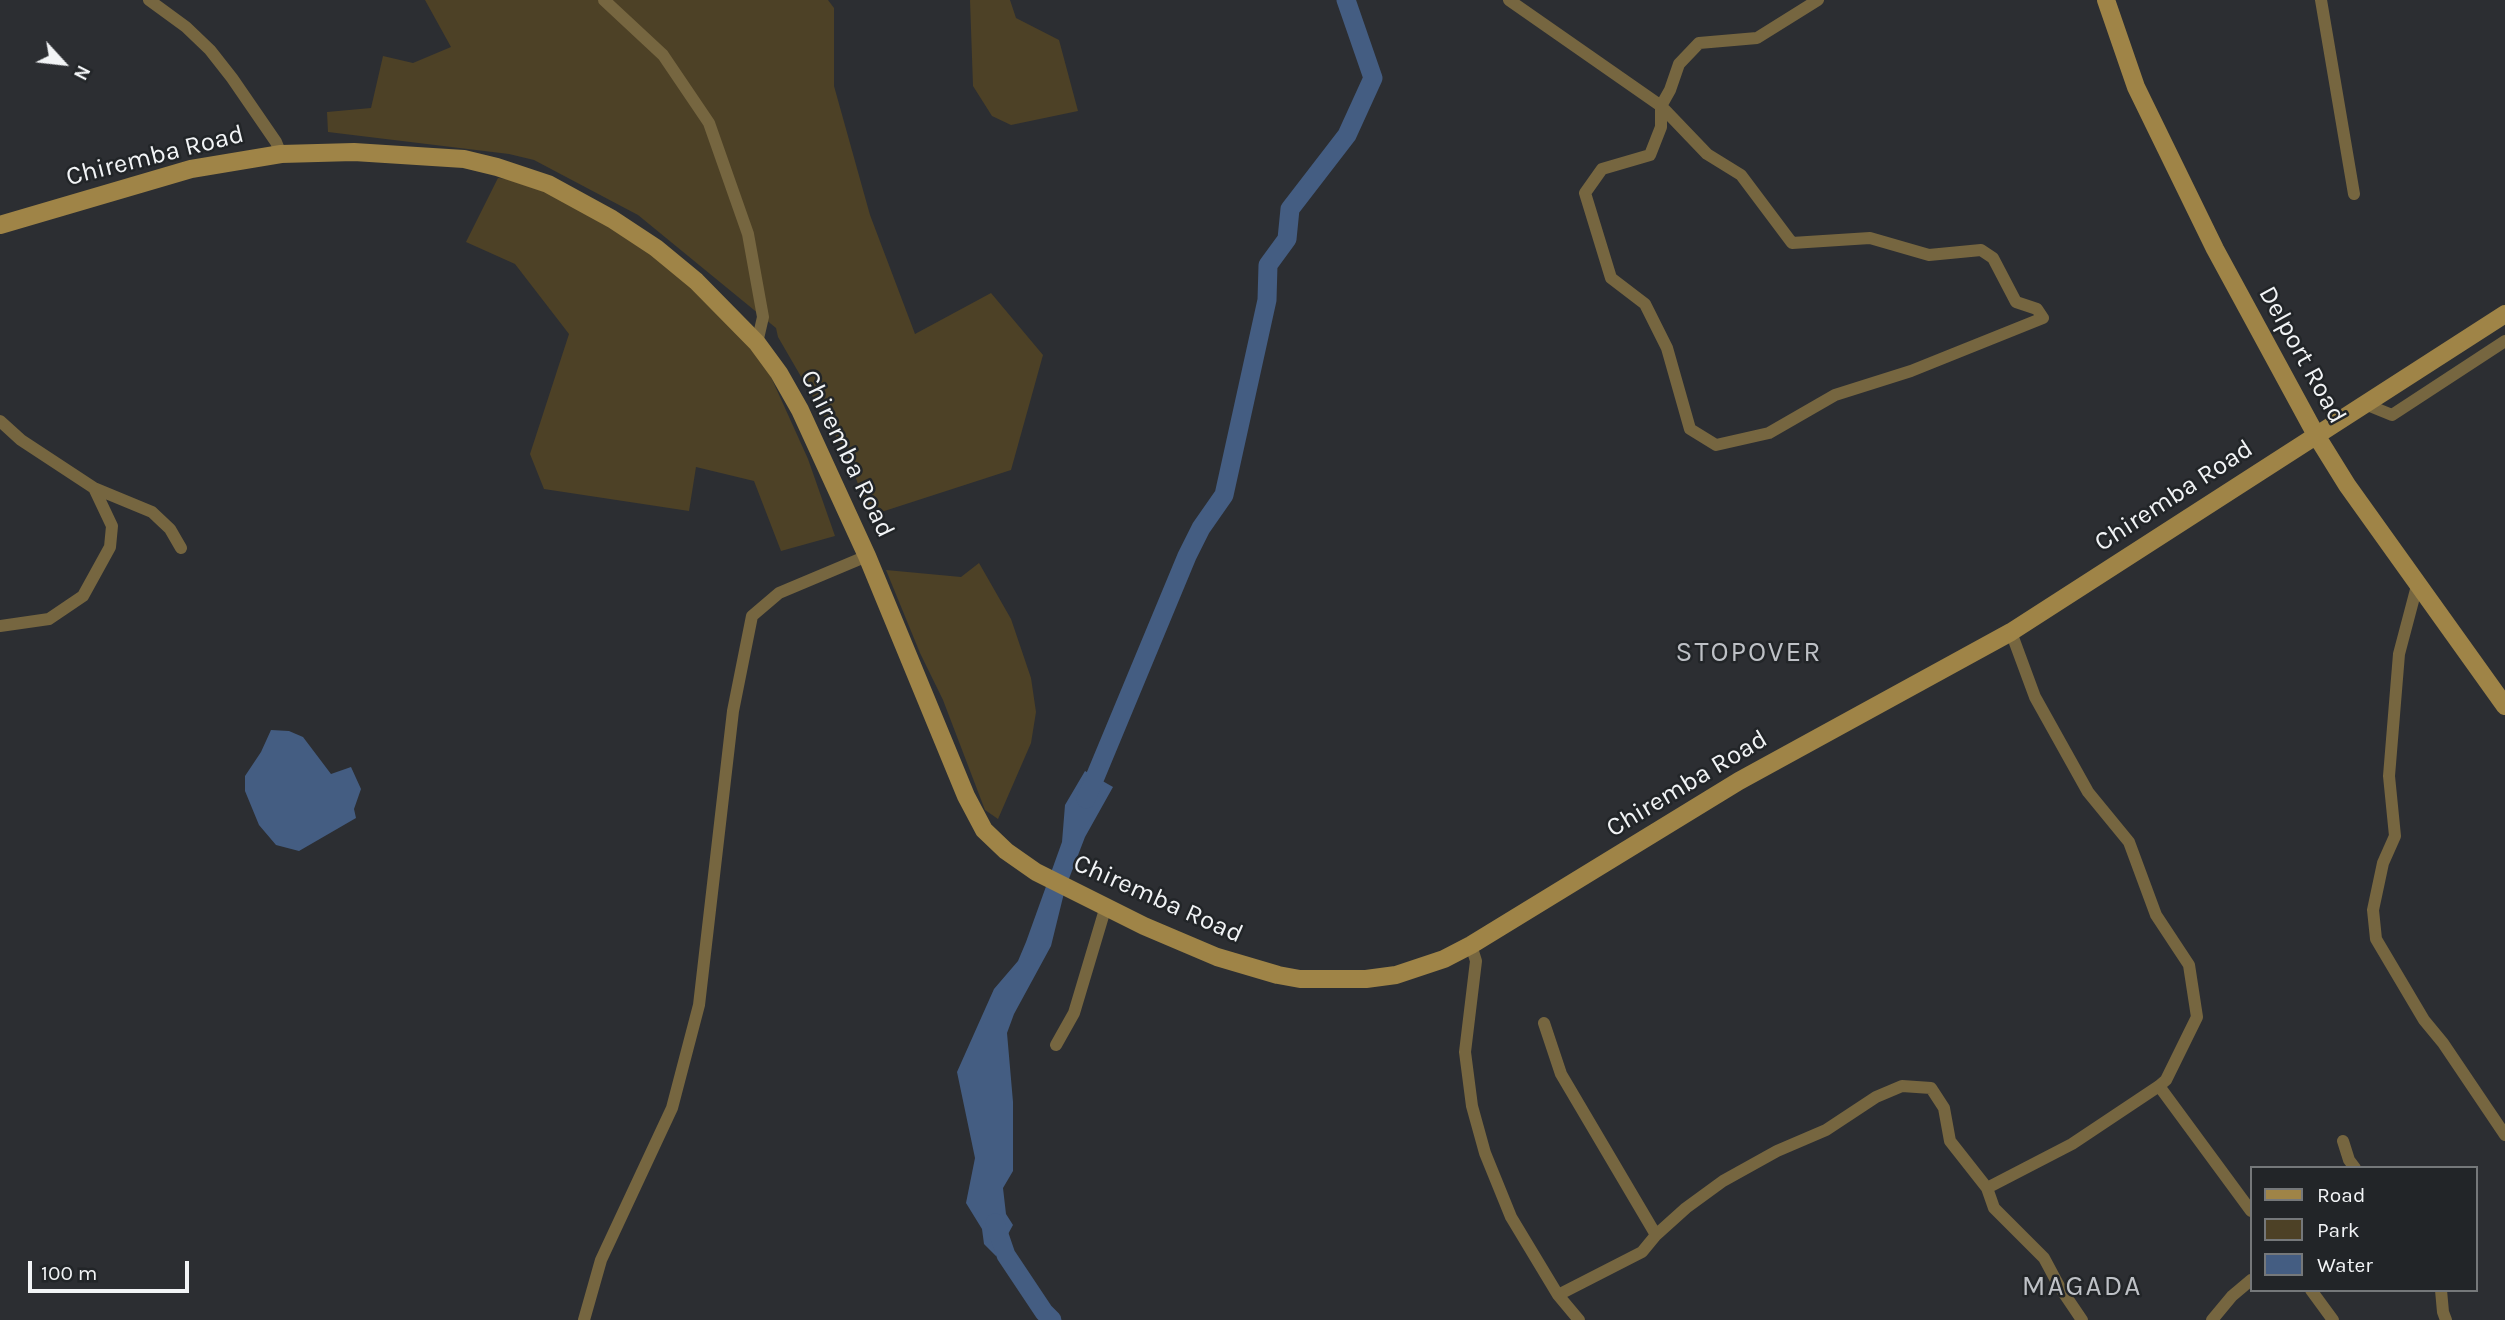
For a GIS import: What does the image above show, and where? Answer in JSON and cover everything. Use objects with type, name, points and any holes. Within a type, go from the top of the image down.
[{"type":"main road","name":"Delport Road","points":[[2106,0],[2123,55],[2142,99],[2215,249],[2316,435],[2347,485],[2505,706]]},
{"type":"main road","name":"Chiremba Road","points":[[0,225],[191,169],[281,154],[379,152],[464,159],[497,167],[535,180],[612,219],[656,248],[696,281],[757,343],[779,373],[800,410],[867,555],[938,729],[984,830],[1006,851],[1041,874],[1105,906],[1217,957],[1300,979],[1366,979],[1396,975],[1444,959],[1471,945],[1739,781],[2011,632],[2505,314]]},
{"type":"street","points":[[149,0],[186,27],[210,51],[257,113],[281,154]]},
{"type":"street","points":[[604,0],[663,55],[709,123],[748,234],[763,317],[757,343]]},
{"type":"street","points":[[1508,0],[1661,106],[1707,154],[1741,175],[1792,243],[1870,237],[1929,255],[1981,250],[1993,258],[2016,302],[2037,309],[2043,318],[1911,371],[1835,395],[1769,433],[1716,445],[1690,429],[1667,348],[1645,304],[1611,278],[1585,193],[1602,169],[1650,155],[1661,127],[1661,106],[1679,64],[1699,43],[1757,38],[1818,0]]},
{"type":"street","points":[[2321,0],[2354,194]]},
{"type":"street","points":[[2365,404],[2392,415],[2505,341]]},
{"type":"street","points":[[0,421],[21,440],[94,488],[152,512],[170,529],[181,548]]},
{"type":"street","points":[[0,626],[49,619],[83,596],[110,547],[111,526],[94,488]]},
{"type":"street","points":[[583,1320],[601,1260],[672,1108],[699,1005],[733,711],[752,616],[779,593],[867,555]]},
{"type":"street","points":[[2418,582],[2399,654],[2389,776],[2395,836],[2383,863],[2374,911],[2376,939],[2424,1020],[2443,1043],[2505,1135]]},
{"type":"street","points":[[1987,1188],[2072,1144],[2159,1086],[2166,1080],[2197,1017],[2189,965],[2156,915],[2129,842],[2088,792],[2035,697],[2011,632]]},
{"type":"street","points":[[1056,1045],[1074,1013],[1105,906]]},
{"type":"street","points":[[1471,945],[1476,961],[1465,1052],[1472,1106],[1485,1153],[1511,1217],[1558,1295],[1579,1320]]},
{"type":"street","points":[[1545,1023],[1560,1074],[1656,1235]]},
{"type":"street","points":[[1558,1295],[1642,1252],[1656,1235],[1686,1208],[1723,1181],[1777,1151],[1826,1130],[1876,1097],[1902,1086],[1931,1088],[1944,1108],[1950,1141],[1987,1188],[1994,1209],[2044,1258],[2082,1320]]},
{"type":"street","points":[[2159,1086],[2250,1210]]},
{"type":"street","points":[[2343,1141],[2354,1166]]},
{"type":"street","points":[[2213,1320],[2232,1296],[2250,1281]]},
{"type":"street","points":[[2312,1292],[2333,1320]]},
{"type":"street","points":[[2441,1292],[2442,1311],[2446,1320]]},
{"type":"green space","points":[[425,0],[828,0],[834,8],[834,86],[870,215],[915,334],[991,293],[1043,355],[1011,470],[869,516],[850,461],[778,337],[776,328],[638,215],[534,160],[509,154],[328,132],[327,112],[371,108],[383,56],[413,63],[451,47]]},
{"type":"green space","points":[[970,0],[1010,0],[1016,18],[1059,40],[1078,111],[1011,125],[992,116],[973,86]]},
{"type":"green space","points":[[498,178],[537,182],[634,237],[708,299],[766,366],[808,459],[835,536],[781,551],[754,481],[696,467],[689,511],[544,489],[530,454],[569,334],[515,264],[466,242]]},
{"type":"green space","points":[[979,563],[1011,619],[1031,678],[1036,712],[1031,743],[998,819],[985,810],[943,700],[920,653],[886,570],[961,577]]},
{"type":"water","points":[[271,730],[289,731],[303,737],[331,774],[351,767],[361,789],[354,809],[356,818],[299,851],[276,845],[259,825],[245,791],[245,776],[261,752]]},
{"type":"water","points":[[1085,771],[1113,787],[1085,837],[1065,889],[1051,946],[1014,1014],[1007,1033],[1013,1102],[1013,1171],[1003,1188],[1006,1214],[1013,1225],[996,1256],[984,1244],[982,1229],[966,1203],[975,1158],[957,1072],[994,989],[1018,961],[1062,842],[1065,805]]},
{"type":"waterway","points":[[1086,799],[1187,556],[1201,528],[1224,495],[1267,300],[1268,265],[1287,239],[1290,209],[1347,135],[1373,78],[1346,0]]},
{"type":"waterway","points":[[995,1223],[1006,1255],[1052,1320]]},
{"type":"district","name":"STOPOVER","points":[[1749,653]]},
{"type":"district","name":"MAGADA","points":[[2082,1287]]}]
